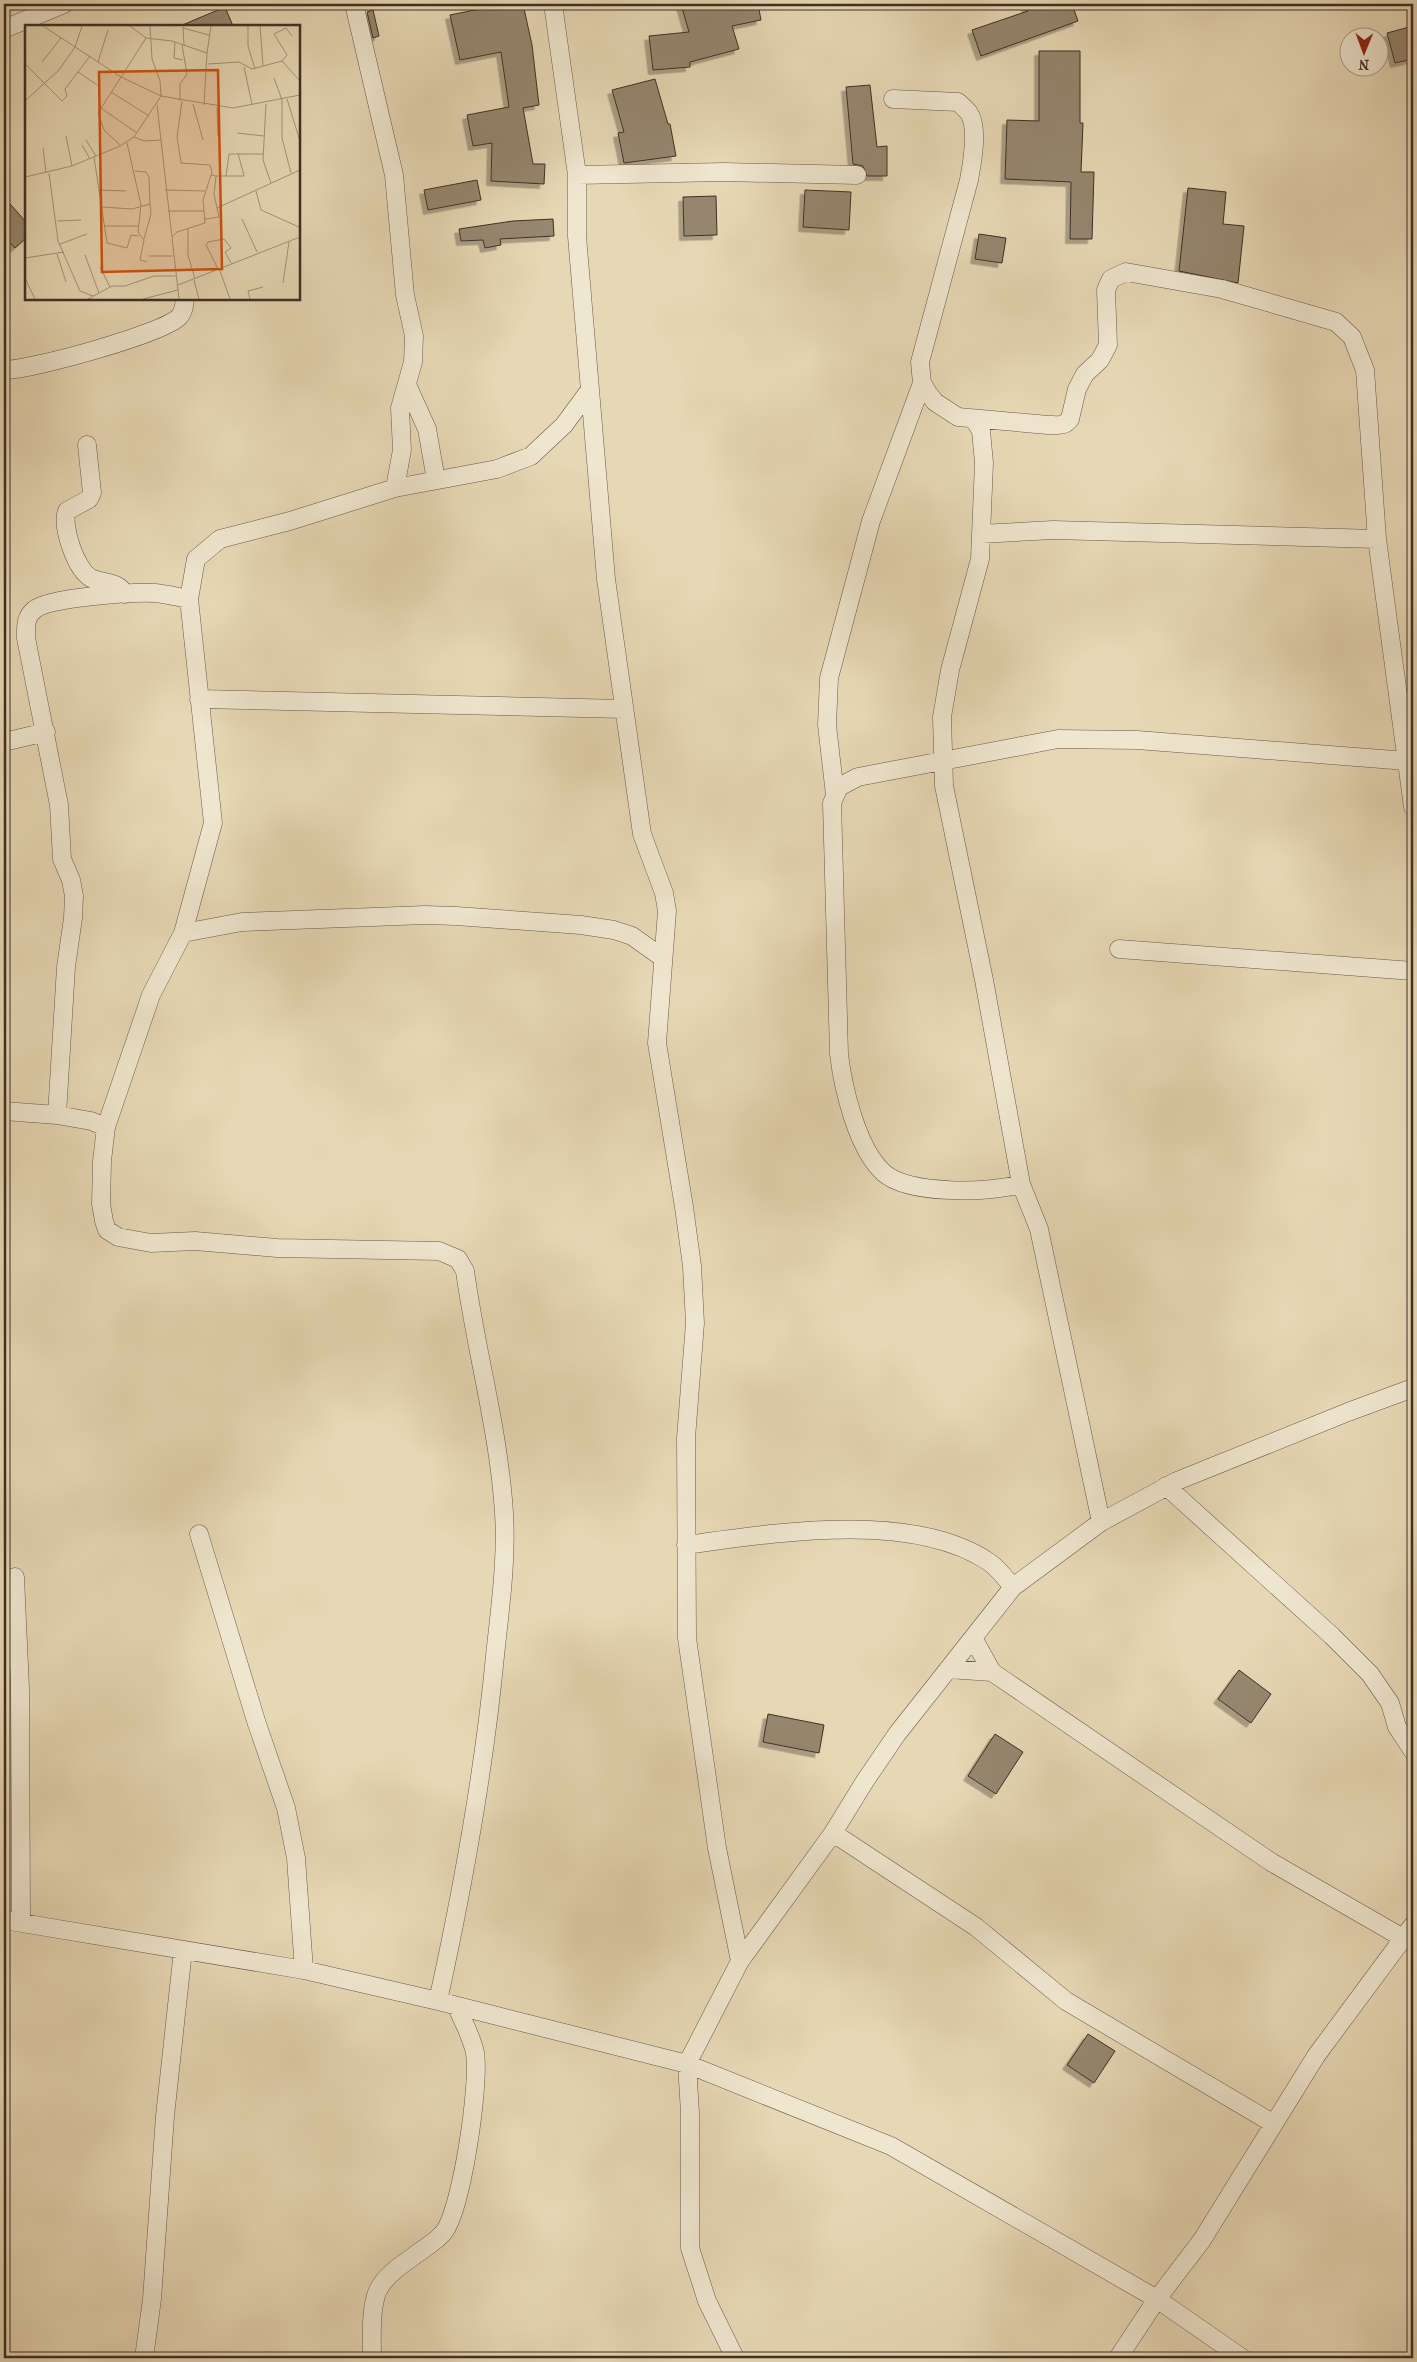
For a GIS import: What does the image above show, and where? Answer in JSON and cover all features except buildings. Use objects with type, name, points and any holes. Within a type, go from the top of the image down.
[{"type":"street","points":[[4,29],[64,4]]},
{"type":"street","points":[[354,4],[394,175],[405,295],[414,336],[413,362],[408,388],[402,396],[400,408],[402,450],[396,488]]},
{"type":"street","points":[[553,4],[577,174],[577,236],[606,580],[642,834],[664,893],[667,911],[657,1043],[684,1207],[692,1266],[695,1322],[686,1438],[687,1638],[691,1678],[717,1848],[740,1961]]},
{"type":"street","points":[[835,795],[827,725],[829,678],[871,521],[922,383],[920,362],[969,180],[974,153],[973,128],[970,114],[958,102],[893,99]]},
{"type":"street","points":[[577,174],[724,172],[857,175]]},
{"type":"street","points":[[922,383],[935,402],[958,417],[1062,426],[1070,419],[1077,389],[1085,374],[1100,360],[1108,345],[1106,308],[1108,284],[1111,279],[1126,272],[1222,288],[1336,322],[1352,336],[1365,370],[1377,538],[1413,807]]},
{"type":"street","points":[[4,370],[45,364],[159,328],[178,318],[182,312],[185,300]]},
{"type":"street","points":[[408,388],[427,429],[436,480]]},
{"type":"street","points":[[438,2002],[461,1893],[488,1724],[504,1576],[504,1514],[498,1451],[482,1374],[465,1271],[458,1258],[438,1251],[277,1248],[195,1241],[151,1243],[118,1237],[108,1230],[101,1204],[102,1161],[106,1127],[151,996],[183,932],[213,823],[189,598],[196,559],[220,539],[290,521],[396,488],[497,469],[531,456],[564,425],[589,391]]},
{"type":"street","points":[[974,419],[981,431],[984,463],[980,559],[950,670],[942,717],[944,786],[984,980],[1021,1184],[1039,1229],[1101,1522]]},
{"type":"street","points":[[87,445],[92,493],[89,500],[67,511],[64,517],[68,540],[85,573],[91,578],[117,585],[125,594]]},
{"type":"street","points":[[981,534],[1053,530],[1377,538]]},
{"type":"street","points":[[57,1115],[66,967],[74,896],[71,880],[62,859],[59,805],[26,638],[29,616],[35,608],[51,603],[92,596],[156,593],[189,598]]},
{"type":"street","points":[[199,698],[624,709]]},
{"type":"street","points":[[4,742],[46,732]]},
{"type":"street","points":[[1021,1184],[1003,1190],[972,1192],[924,1187],[906,1183],[885,1174],[869,1152],[850,1112],[839,1054],[832,803],[839,787],[858,777],[1058,739],[1137,740],[1407,761]]},
{"type":"street","points":[[183,932],[242,922],[425,915],[456,916],[581,925],[614,930],[632,936],[663,958]]},
{"type":"street","points":[[1119,949],[1413,971]]},
{"type":"street","points":[[4,1111],[57,1115],[91,1121],[106,1127]]},
{"type":"street","points":[[735,2358],[707,2301],[690,2248],[690,2113],[687,2064],[740,1961],[833,1833],[897,1734],[1013,1587],[1101,1522],[1166,1486],[1339,1415],[1413,1388]]},
{"type":"street","points":[[1166,1486],[1332,1636],[1370,1674],[1390,1703],[1397,1727],[1413,1750]]},
{"type":"street","points":[[686,1545],[760,1535],[839,1528],[893,1533],[940,1540],[970,1550],[992,1563],[1013,1587]]},
{"type":"street","points":[[199,1534],[257,1724],[286,1808],[296,1858],[302,1912],[304,1970]]},
{"type":"street","points":[[15,1577],[20,1688],[12,1921],[304,1970],[687,2064],[891,2146],[1157,2299],[1242,2358]]},
{"type":"street","points":[[973,1638],[992,1672],[1271,1862],[1408,1932],[1316,2056],[1202,2240],[1157,2299],[1118,2358]]},
{"type":"street","points":[[948,1669],[992,1672]]},
{"type":"street","points":[[833,1833],[976,1926],[1066,2001],[1274,2124]]},
{"type":"street","points":[[144,2358],[152,2299],[165,2116],[183,1950]]},
{"type":"street","points":[[372,2358],[372,2324],[378,2291],[394,2270],[443,2234],[451,2220],[455,2207],[467,2150],[477,2072],[475,2053],[457,2007]]}]
